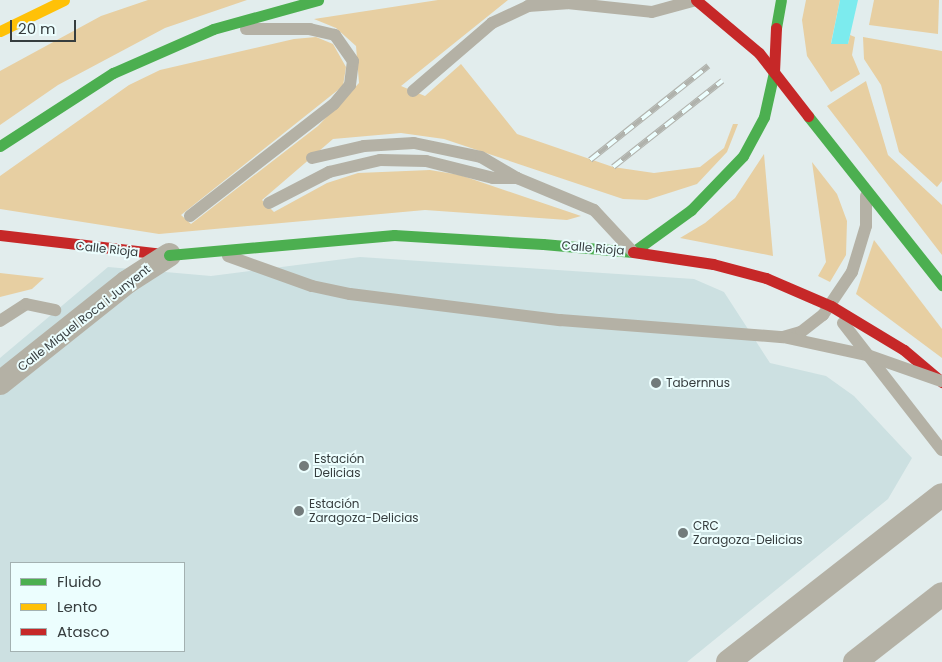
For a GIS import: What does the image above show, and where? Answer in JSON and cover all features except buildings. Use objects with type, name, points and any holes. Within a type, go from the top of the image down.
[{"type":"main road","points":[[0,31],[64,0]]},
{"type":"main road","points":[[0,146],[113,73],[213,29],[318,0]]},
{"type":"main road","points":[[696,0],[727,22],[774,72],[942,285]]},
{"type":"main road","points":[[633,252],[726,178],[764,117],[774,72],[776,28],[781,0]]},
{"type":"main road","name":"Calle Rioja","points":[[0,235],[169,255],[394,235],[633,252],[713,264],[766,278],[832,306],[904,350],[942,381]]},
{"type":"street","name":"Calle Miquel Roca i Junyent","points":[[0,383],[127,282],[169,255]]},
{"type":"street","points":[[728,662],[942,495]]},
{"type":"street","points":[[855,662],[942,594]]},
{"type":"lane","points":[[413,91],[492,23],[522,8],[567,2],[652,12],[696,0]]},
{"type":"lane","points":[[190,216],[334,104],[353,74],[350,50],[324,31],[213,29]]},
{"type":"lane","points":[[312,158],[364,146],[414,143],[481,157],[517,178],[594,210],[633,252]]},
{"type":"lane","points":[[269,203],[329,172],[380,160],[426,161],[493,178],[517,178]]},
{"type":"lane","points":[[783,337],[812,325],[832,306],[860,252],[866,226],[866,188]]},
{"type":"lane","name":"Calle Rioja","points":[[215,250],[302,283],[350,294],[560,320],[783,337],[867,355],[942,381]]},
{"type":"lane","points":[[0,321],[26,304],[56,310]]},
{"type":"lane","points":[[832,306],[867,355],[942,450]]},
{"type":"shaded area","points":[[148,0],[247,0],[165,28],[58,85],[0,125],[0,71],[101,16]]},
{"type":"shaded area","points":[[438,0],[508,0],[401,86],[425,96],[461,64],[517,134],[613,167],[654,173],[700,167],[724,148],[733,124],[738,124],[727,152],[697,184],[647,200],[623,199],[444,139],[401,133],[333,139],[262,200],[274,212],[327,183],[358,173],[430,170],[460,175],[581,216],[567,220],[425,210],[159,234],[0,209],[0,176],[129,85],[160,70],[294,39],[316,37],[333,44],[346,67],[343,86],[181,215],[191,224],[318,126],[359,83],[356,46],[336,28],[314,19]]},
{"type":"shaded area","points":[[806,0],[840,0],[831,43],[848,44],[850,35],[855,37],[852,55],[860,74],[831,92],[807,56],[802,20]]},
{"type":"shaded area","points":[[874,0],[939,0],[938,34],[869,25]]},
{"type":"shaded area","points":[[863,37],[942,51],[942,181],[937,187],[899,152],[881,85],[864,59]]},
{"type":"shaded area","points":[[866,81],[888,155],[942,205],[942,255],[827,106]]},
{"type":"shaded area","points":[[764,154],[773,256],[680,238],[705,223],[735,198]]},
{"type":"shaded area","points":[[812,162],[837,194],[847,221],[846,255],[830,282],[818,276],[826,262]]},
{"type":"shaded area","points":[[874,240],[942,329],[942,358],[856,294]]},
{"type":"shaded area","points":[[360,257],[694,279],[724,292],[770,363],[826,376],[854,396],[912,458],[888,499],[687,662],[0,662],[0,358],[108,267],[211,276]]},
{"type":"shaded area","points":[[0,273],[44,278],[32,289],[0,297]]},
{"type":"water","points":[[840,0],[858,0],[848,44],[831,44]]},
{"type":"railway","points":[[590,160],[708,66]]},
{"type":"railway","points":[[613,167],[722,81]]},
{"type":"traffic: fast","points":[[0,146],[113,73],[213,29],[318,0]]},
{"type":"traffic: fast","points":[[776,28],[781,0]]},
{"type":"traffic: fast","points":[[543,244],[633,252],[691,210],[743,156],[764,117],[774,72]]},
{"type":"traffic: fast","points":[[808,116],[942,285]]},
{"type":"traffic: fast","points":[[169,255],[394,235],[543,244]]},
{"type":"traffic: slow","points":[[0,31],[64,0]]},
{"type":"traffic: jam","points":[[696,0],[759,53],[808,116]]},
{"type":"traffic: jam","points":[[774,72],[776,28]]},
{"type":"traffic: jam","points":[[0,235],[169,255]]},
{"type":"traffic: jam","points":[[633,252],[713,264],[766,278],[831,306]]},
{"type":"traffic: jam","points":[[831,306],[904,350],[942,382]]},
{"type":"place","name":"Tabernnus","points":[[656,383]]},
{"type":"place","name":"Estación Delicias","points":[[304,466]]},
{"type":"place","name":"Estación Zaragoza-Delicias","points":[[299,511]]},
{"type":"place","name":"CRC Zaragoza-Delicias","points":[[683,533]]}]
